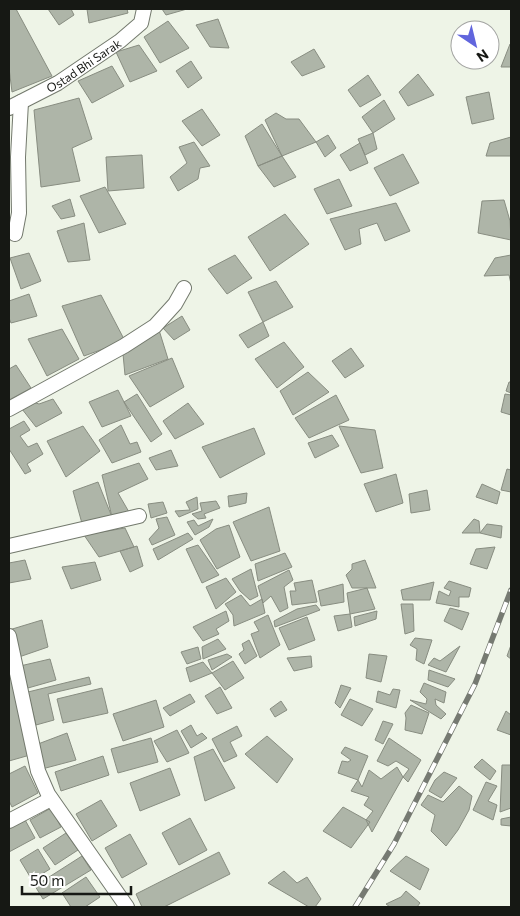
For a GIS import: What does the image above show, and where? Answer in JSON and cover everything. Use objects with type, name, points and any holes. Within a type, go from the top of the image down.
[{"type":"street","name":"Ostad Bhi Sarak","points":[[15,105],[58,83],[120,41],[141,23],[144,9]]},
{"type":"street","points":[[15,105],[19,213],[15,234]]},
{"type":"street","points":[[9,409],[124,346],[155,326],[174,304],[184,288]]},
{"type":"street","points":[[9,546],[139,516]]},
{"type":"street","points":[[9,636],[38,771],[52,799],[127,907]]},
{"type":"street","points":[[9,821],[52,799]]},
{"type":"building","points":[[9,9],[16,9],[52,76],[12,92],[9,68]]},
{"type":"building","points":[[48,9],[71,9],[74,15],[59,25]]},
{"type":"building","points":[[87,9],[127,9],[128,13],[89,23]]},
{"type":"building","points":[[162,9],[187,9],[166,15]]},
{"type":"building","points":[[218,19],[229,48],[210,47],[196,25]]},
{"type":"building","points":[[168,21],[189,48],[160,63],[144,37]]},
{"type":"building","points":[[510,44],[511,67],[501,67]]},
{"type":"building","points":[[139,45],[157,71],[130,82],[116,52]]},
{"type":"building","points":[[314,49],[325,67],[302,76],[291,62]]},
{"type":"building","points":[[191,61],[202,78],[188,88],[176,71]]},
{"type":"building","points":[[112,66],[124,86],[92,103],[78,81]]},
{"type":"building","points":[[418,74],[434,95],[408,106],[399,92]]},
{"type":"building","points":[[368,75],[381,95],[360,107],[348,90]]},
{"type":"building","points":[[489,92],[494,119],[472,124],[466,97]]},
{"type":"building","points":[[79,98],[92,139],[72,148],[80,181],[41,187],[34,110]]},
{"type":"building","points":[[384,100],[395,119],[373,133],[362,117]]},
{"type":"building","points":[[202,109],[220,135],[202,146],[182,121]]},
{"type":"building","points":[[276,113],[286,119],[299,119],[316,142],[282,156],[265,120]]},
{"type":"building","points":[[262,124],[282,156],[258,166],[245,136]]},
{"type":"building","points":[[373,133],[377,149],[365,155],[358,139]]},
{"type":"building","points":[[328,135],[336,148],[325,157],[316,142]]},
{"type":"building","points":[[511,137],[511,156],[486,156],[490,143]]},
{"type":"building","points":[[194,142],[210,166],[200,168],[198,179],[178,191],[170,177],[187,163],[179,147]]},
{"type":"building","points":[[360,143],[368,163],[350,171],[340,155]]},
{"type":"building","points":[[403,154],[419,183],[390,196],[374,168]]},
{"type":"building","points":[[142,155],[144,188],[108,191],[106,157]]},
{"type":"building","points":[[282,156],[296,177],[274,187],[258,166]]},
{"type":"building","points":[[339,179],[352,206],[327,214],[314,189]]},
{"type":"building","points":[[105,187],[126,224],[99,233],[80,196]]},
{"type":"building","points":[[70,199],[75,216],[61,219],[52,206]]},
{"type":"building","points":[[504,200],[510,221],[511,240],[478,233],[482,201]]},
{"type":"building","points":[[396,203],[410,231],[385,241],[377,223],[359,229],[361,244],[345,250],[330,219]]},
{"type":"building","points":[[285,214],[309,244],[270,271],[248,237]]},
{"type":"building","points":[[84,223],[90,260],[68,262],[57,231]]},
{"type":"building","points":[[29,253],[41,281],[21,289],[10,258]]},
{"type":"building","points":[[235,255],[252,278],[227,294],[208,269]]},
{"type":"building","points":[[511,255],[511,284],[509,275],[484,276],[495,258]]},
{"type":"building","points":[[276,281],[293,307],[263,322],[248,292]]},
{"type":"building","points":[[29,294],[37,316],[11,323],[9,318],[9,301]]},
{"type":"building","points":[[101,295],[125,341],[84,356],[62,306]]},
{"type":"building","points":[[182,316],[190,330],[174,340],[163,328]]},
{"type":"building","points":[[263,322],[269,336],[248,348],[239,335]]},
{"type":"building","points":[[62,329],[79,359],[47,376],[28,339]]},
{"type":"building","points":[[159,330],[168,359],[125,375],[123,354]]},
{"type":"building","points":[[284,342],[304,367],[277,388],[255,359]]},
{"type":"building","points":[[351,348],[364,366],[345,378],[332,361]]},
{"type":"building","points":[[172,358],[184,387],[150,407],[129,376]]},
{"type":"building","points":[[16,365],[31,388],[9,400],[9,369]]},
{"type":"building","points":[[308,372],[329,392],[293,415],[280,391]]},
{"type":"building","points":[[509,382],[511,382],[511,393],[506,391]]},
{"type":"building","points":[[118,390],[131,416],[102,427],[89,402]]},
{"type":"building","points":[[137,394],[162,434],[151,442],[124,402]]},
{"type":"building","points":[[505,394],[511,395],[511,415],[501,412]]},
{"type":"building","points":[[336,395],[349,420],[309,438],[295,418]]},
{"type":"building","points":[[53,399],[62,413],[36,427],[22,409],[33,402],[39,404]]},
{"type":"building","points":[[188,403],[204,424],[175,439],[163,421]]},
{"type":"building","points":[[24,421],[30,430],[20,436],[28,447],[37,443],[43,454],[27,464],[31,471],[25,474],[9,449],[9,429]]},
{"type":"building","points":[[121,425],[130,444],[137,442],[141,452],[112,463],[99,440]]},
{"type":"building","points":[[83,426],[100,451],[66,477],[47,441]]},
{"type":"building","points":[[339,426],[375,430],[383,468],[361,473]]},
{"type":"building","points":[[254,428],[265,454],[220,478],[202,447]]},
{"type":"building","points":[[332,435],[339,446],[315,458],[308,443]]},
{"type":"building","points":[[171,450],[178,466],[156,470],[149,458]]},
{"type":"building","points":[[139,463],[148,479],[118,493],[129,512],[112,517],[102,475]]},
{"type":"building","points":[[507,469],[511,470],[511,492],[501,490]]},
{"type":"building","points":[[396,474],[403,503],[376,512],[364,484]]},
{"type":"building","points":[[98,482],[112,517],[83,527],[73,491]]},
{"type":"building","points":[[482,484],[500,492],[497,504],[476,497]]},
{"type":"building","points":[[427,490],[430,510],[411,513],[409,494]]},
{"type":"building","points":[[247,493],[246,503],[229,507],[228,496]]},
{"type":"building","points":[[197,497],[198,509],[179,517],[175,511],[190,510],[186,502]]},
{"type":"building","points":[[216,501],[220,508],[204,514],[206,518],[198,519],[192,514],[202,511],[200,503]]},
{"type":"building","points":[[163,502],[167,513],[151,518],[148,504]]},
{"type":"building","points":[[269,507],[280,551],[251,561],[233,522]]},
{"type":"building","points":[[167,517],[175,535],[152,545],[149,539],[159,528],[156,519]]},
{"type":"building","points":[[213,519],[209,527],[195,535],[187,522],[194,520],[198,526]]},
{"type":"building","points":[[474,519],[479,521],[480,533],[462,533]]},
{"type":"building","points":[[487,524],[502,526],[501,538],[480,533]]},
{"type":"building","points":[[229,525],[240,557],[217,569],[200,540],[216,529]]},
{"type":"building","points":[[125,528],[134,547],[99,557],[84,535]]},
{"type":"building","points":[[188,533],[193,539],[158,560],[153,549]]},
{"type":"building","points":[[198,545],[219,575],[202,583],[186,549]]},
{"type":"building","points":[[137,546],[143,566],[130,572],[120,551]]},
{"type":"building","points":[[495,547],[487,569],[470,564],[476,549]]},
{"type":"building","points":[[285,553],[292,567],[258,581],[255,564]]},
{"type":"building","points":[[25,560],[31,579],[9,583],[9,563]]},
{"type":"building","points":[[365,560],[376,588],[352,588],[346,575],[352,569],[352,564]]},
{"type":"building","points":[[95,562],[101,580],[71,589],[62,567]]},
{"type":"building","points":[[251,569],[258,596],[250,600],[240,591],[232,579]]},
{"type":"building","points":[[289,570],[293,580],[284,587],[288,608],[280,612],[271,596],[263,603],[258,586]]},
{"type":"building","points":[[226,578],[236,592],[216,609],[206,587]]},
{"type":"building","points":[[312,580],[317,602],[292,605],[290,591],[296,591],[294,583]]},
{"type":"building","points":[[449,581],[471,588],[469,597],[459,597],[459,607],[436,603],[439,591],[449,596],[451,591],[444,588]]},
{"type":"building","points":[[434,582],[430,600],[403,600],[401,590]]},
{"type":"building","points":[[343,584],[344,602],[321,606],[318,591]]},
{"type":"building","points":[[367,588],[375,609],[350,614],[347,593]]},
{"type":"building","points":[[241,595],[250,606],[262,599],[265,613],[234,626],[233,615],[225,604]]},
{"type":"building","points":[[401,604],[413,604],[414,631],[405,634]]},
{"type":"building","points":[[316,605],[320,610],[275,627],[274,621],[297,609]]},
{"type":"building","points":[[450,608],[469,613],[462,630],[444,621]]},
{"type":"building","points":[[226,611],[229,621],[216,629],[219,634],[203,641],[193,627]]},
{"type":"building","points":[[377,611],[376,619],[355,626],[354,617]]},
{"type":"building","points":[[350,614],[352,627],[338,631],[334,616]]},
{"type":"building","points":[[268,615],[280,645],[260,658],[251,634],[259,631],[254,622]]},
{"type":"building","points":[[307,617],[315,640],[289,650],[279,628]]},
{"type":"building","points":[[42,620],[48,647],[16,658],[9,630]]},
{"type":"building","points":[[415,638],[432,640],[424,664],[416,660],[417,649],[410,645]]},
{"type":"building","points":[[218,639],[226,649],[203,659],[202,647]]},
{"type":"building","points":[[249,640],[257,656],[245,664],[239,654],[244,650],[242,644]]},
{"type":"building","points":[[511,645],[511,659],[507,656]]},
{"type":"building","points":[[460,646],[446,672],[428,665],[434,658],[440,661]]},
{"type":"building","points":[[198,647],[201,659],[187,664],[181,652]]},
{"type":"building","points":[[227,654],[232,657],[212,670],[208,660]]},
{"type":"building","points":[[369,654],[387,656],[381,682],[366,678]]},
{"type":"building","points":[[311,656],[312,667],[294,671],[287,658]]},
{"type":"building","points":[[50,659],[56,680],[28,688],[20,666]]},
{"type":"building","points":[[233,661],[244,678],[225,690],[212,673]]},
{"type":"building","points":[[203,662],[212,673],[190,682],[186,668]]},
{"type":"building","points":[[429,670],[455,679],[448,687],[428,680]]},
{"type":"building","points":[[9,675],[30,755],[9,761]]},
{"type":"building","points":[[89,677],[91,684],[48,694],[54,720],[36,725],[28,692]]},
{"type":"building","points":[[424,683],[446,692],[444,703],[435,699],[436,705],[446,714],[441,719],[410,700],[426,704],[427,699],[420,692]]},
{"type":"building","points":[[341,685],[351,688],[340,708],[335,703]]},
{"type":"building","points":[[220,687],[232,708],[217,714],[205,696]]},
{"type":"building","points":[[102,688],[108,713],[63,723],[57,699]]},
{"type":"building","points":[[393,689],[400,690],[396,708],[376,702],[378,691],[390,695]]},
{"type":"building","points":[[190,694],[195,702],[170,716],[163,708]]},
{"type":"building","points":[[350,699],[373,709],[362,726],[341,715]]},
{"type":"building","points":[[156,700],[164,727],[123,741],[113,714]]},
{"type":"building","points":[[281,701],[287,710],[275,717],[270,709]]},
{"type":"building","points":[[411,705],[429,713],[422,734],[405,730],[405,713]]},
{"type":"building","points":[[506,711],[511,715],[511,735],[497,730]]},
{"type":"building","points":[[383,721],[393,724],[383,744],[375,740]]},
{"type":"building","points":[[191,725],[197,736],[202,733],[207,738],[191,748],[181,731]]},
{"type":"building","points":[[237,726],[242,736],[230,742],[237,756],[224,762],[212,739]]},
{"type":"building","points":[[177,730],[189,753],[167,762],[154,741]]},
{"type":"building","points":[[67,733],[76,760],[42,769],[38,744]]},
{"type":"building","points":[[267,736],[293,759],[277,783],[245,754]]},
{"type":"building","points":[[151,738],[158,762],[118,773],[111,749]]},
{"type":"building","points":[[389,738],[421,760],[408,782],[403,777],[409,769],[396,761],[388,766],[377,761]]},
{"type":"building","points":[[345,747],[368,756],[358,780],[338,773],[342,761],[348,762],[351,760],[341,753]]},
{"type":"building","points":[[213,749],[235,788],[205,801],[194,757]]},
{"type":"building","points":[[103,756],[109,775],[61,791],[55,772]]},
{"type":"building","points":[[482,759],[496,771],[490,780],[474,767]]},
{"type":"building","points":[[502,765],[511,765],[511,808],[500,812]]},
{"type":"building","points":[[25,766],[38,793],[12,807],[9,801],[9,774]]},
{"type":"building","points":[[397,767],[403,777],[372,832],[366,820],[373,811],[364,805],[369,797],[351,791],[358,780],[362,787],[369,770],[381,779]]},
{"type":"building","points":[[170,768],[180,795],[140,811],[130,783]]},
{"type":"building","points":[[444,772],[457,778],[441,798],[429,791],[435,780]]},
{"type":"building","points":[[486,782],[497,786],[488,801],[497,805],[493,820],[473,810]]},
{"type":"building","points":[[459,786],[472,796],[469,810],[446,846],[431,831],[435,815],[421,805],[428,795],[443,802]]},
{"type":"building","points":[[101,800],[117,826],[92,841],[76,814]]},
{"type":"building","points":[[343,807],[370,822],[351,848],[323,831]]},
{"type":"building","points":[[51,808],[61,827],[40,838],[30,820]]},
{"type":"building","points":[[511,817],[511,826],[501,825],[501,819]]},
{"type":"building","points":[[24,818],[35,838],[9,852],[9,826]]},
{"type":"building","points":[[190,818],[207,850],[179,865],[162,833]]},
{"type":"building","points":[[66,833],[78,850],[55,865],[43,848]]},
{"type":"building","points":[[130,834],[147,864],[122,878],[105,848]]},
{"type":"building","points":[[38,849],[50,869],[32,880],[20,860]]},
{"type":"building","points":[[219,852],[230,874],[164,907],[142,907],[136,894]]},
{"type":"building","points":[[82,856],[91,870],[43,899],[35,886]]},
{"type":"building","points":[[406,856],[429,869],[420,890],[390,871]]},
{"type":"building","points":[[284,871],[297,883],[307,877],[321,899],[315,907],[309,907],[268,883]]},
{"type":"building","points":[[86,877],[100,897],[85,907],[71,907],[62,893]]},
{"type":"building","points":[[406,891],[420,903],[417,907],[390,907],[386,904],[401,897]]},
{"type":"railway","points":[[355,907],[394,844],[475,684],[511,590]]}]
